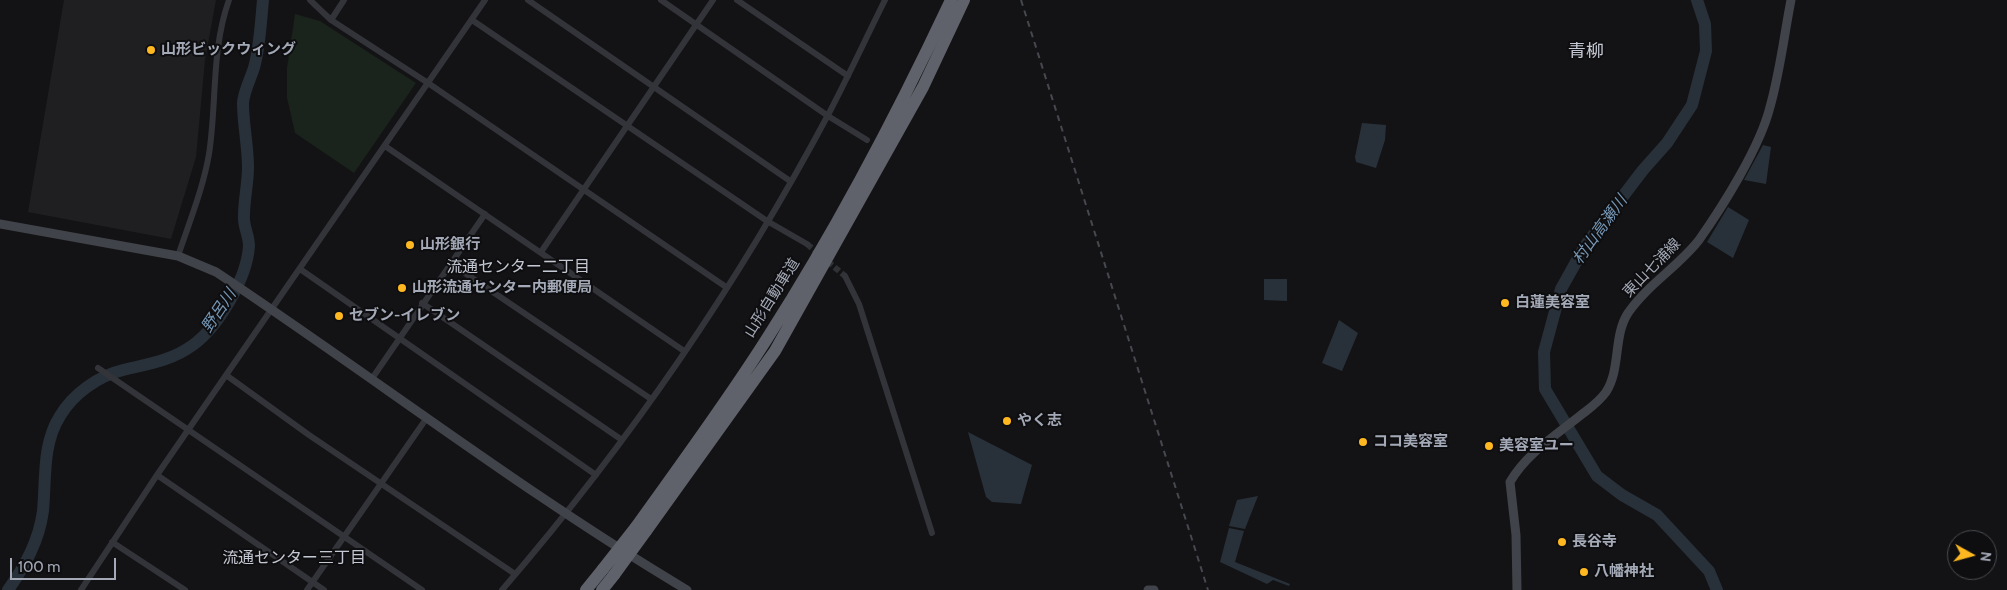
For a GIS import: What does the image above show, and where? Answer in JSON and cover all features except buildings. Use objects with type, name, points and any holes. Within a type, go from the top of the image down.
[{"type":"highway","name":"山形自動車道","points":[[641,529],[731,393],[811,266],[912,82],[951,0]]},
{"type":"highway","name":"山形自動車道","points":[[586,590],[608,572],[775,351],[923,87],[964,0]]},
{"type":"highway","name":"山形自動車道","points":[[603,590],[608,572]]},
{"type":"street","points":[[178,256],[200,190],[208,156],[218,42],[229,0]]},
{"type":"street","points":[[310,0],[330,20],[428,83],[726,287]]},
{"type":"street","points":[[330,20],[344,0]]},
{"type":"street","points":[[81,590],[157,475],[485,0]]},
{"type":"street","points":[[528,0],[790,181]]},
{"type":"street","points":[[661,0],[828,116],[867,140]]},
{"type":"street","points":[[540,252],[713,0]]},
{"type":"street","points":[[737,0],[848,76]]},
{"type":"street","points":[[502,590],[567,513],[622,440],[726,287],[828,116],[884,0]]},
{"type":"street","name":"東山七浦線","points":[[1517,590],[1516,535],[1510,482],[1517,469],[1584,413],[1605,392],[1612,380],[1620,334],[1627,315],[1643,293],[1698,241],[1758,141],[1772,102],[1791,0]]},
{"type":"street","points":[[472,20],[767,221],[807,244]]},
{"type":"street","points":[[385,146],[684,351]]},
{"type":"street","points":[[371,380],[422,303],[485,214]]},
{"type":"street","points":[[0,224],[178,256],[216,272],[263,303],[426,419],[610,543],[687,590]]},
{"type":"street","points":[[450,263],[651,399]]},
{"type":"street","points":[[300,269],[596,475]]},
{"type":"street","points":[[845,276],[859,304],[932,533]]},
{"type":"street","points":[[422,303],[622,440]]},
{"type":"street","points":[[100,369],[422,590]]},
{"type":"street","points":[[226,375],[309,435],[516,574]]},
{"type":"street","points":[[307,590],[426,419]]},
{"type":"street","points":[[157,475],[324,590]]},
{"type":"street","points":[[112,542],[185,590]]},
{"type":"street","points":[[1148,590],[1154,590]]},
{"type":"shaded area","points":[[64,0],[216,0],[205,60],[196,157],[171,239],[28,212]]},
{"type":"shaded area","points":[[295,14],[320,21],[416,83],[354,173],[295,133],[287,98],[287,68]]},
{"type":"shaded area","points":[[1362,123],[1386,125],[1385,140],[1376,168],[1356,162],[1355,157]]},
{"type":"shaded area","points":[[1763,145],[1771,147],[1766,184],[1744,180]]},
{"type":"shaded area","points":[[1728,207],[1749,220],[1733,258],[1707,242]]},
{"type":"shaded area","points":[[1264,279],[1287,279],[1287,301],[1264,300]]},
{"type":"shaded area","points":[[1339,320],[1358,333],[1342,371],[1322,363]]},
{"type":"shaded area","points":[[968,432],[1032,465],[1021,504],[992,502],[986,497]]},
{"type":"shaded area","points":[[1258,496],[1245,529],[1229,526],[1237,500]]},
{"type":"shaded area","points":[[1229,528],[1244,531],[1235,562],[1290,584],[1289,586],[1273,580],[1267,584],[1220,562]]},
{"type":"waterway","name":"野呂川","points":[[8,590],[35,543],[43,511],[50,438],[65,408],[79,393],[104,377],[168,358],[193,345],[203,337],[222,314],[237,286],[247,259],[249,246],[244,220],[248,167],[243,103],[257,56],[263,0]]},
{"type":"waterway","name":"村山高瀬川","points":[[1697,0],[1705,24],[1706,51],[1692,105],[1667,143],[1643,170],[1585,246],[1561,289],[1544,352],[1545,389],[1597,476],[1622,495],[1657,515],[1709,571],[1717,590]]},
{"type":"tunnel","points":[[807,244],[845,276]]},
{"type":"railway","points":[[1021,0],[1208,590]]},
{"type":"place","name":"山形ビックウィング","points":[[151,50]]},
{"type":"place","name":"山形銀行","points":[[410,245]]},
{"type":"place","name":"山形流通センター内郵便局","points":[[402,288]]},
{"type":"place","name":"白蓮美容室","points":[[1505,303]]},
{"type":"place","name":"セブン-イレブン","points":[[339,316]]},
{"type":"place","name":"やく志","points":[[1007,421]]},
{"type":"place","name":"ココ美容室","points":[[1363,442]]},
{"type":"place","name":"美容室ユー","points":[[1489,446]]},
{"type":"place","name":"長谷寺","points":[[1562,542]]},
{"type":"place","name":"八幡神社","points":[[1584,572]]},
{"type":"district","name":"青柳","points":[[1586,52]]},
{"type":"district","name":"流通センター二丁目","points":[[518,267]]},
{"type":"district","name":"流通センター三丁目","points":[[294,558]]}]
